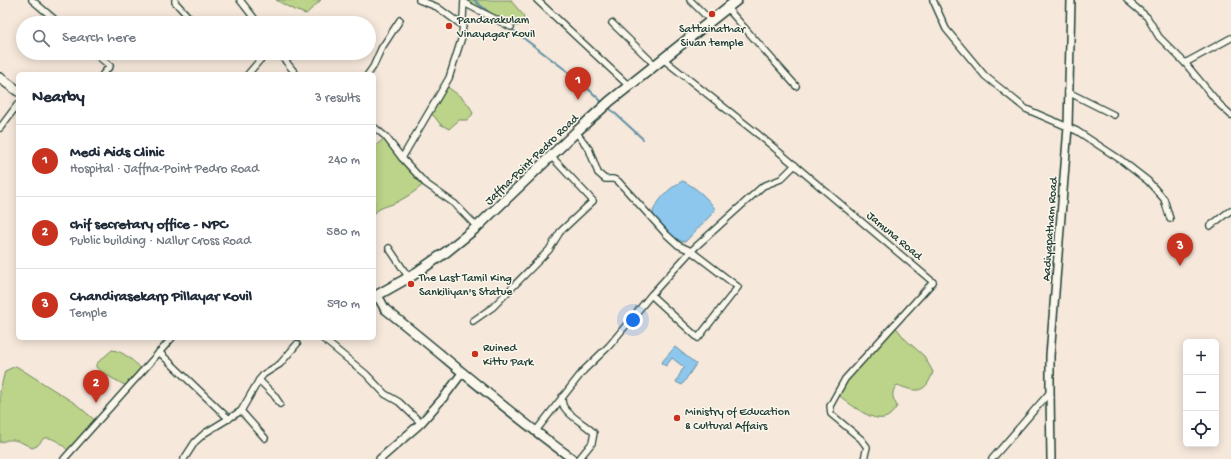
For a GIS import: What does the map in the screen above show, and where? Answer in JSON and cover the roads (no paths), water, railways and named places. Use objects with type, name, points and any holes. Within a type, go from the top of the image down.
[{"type":"main road","name":"Jaffna-Point Pedro Road","points":[[376,295],[409,278],[446,252],[477,227],[576,132],[629,86],[737,0]]},
{"type":"main road","points":[[0,78],[16,90]]},
{"type":"main road","points":[[376,297],[380,300],[385,309],[462,373],[535,432],[573,459]]},
{"type":"street","points":[[32,0],[51,16]]},
{"type":"street","points":[[175,0],[175,2],[188,16]]},
{"type":"street","points":[[240,0],[253,16]]},
{"type":"street","points":[[419,0],[437,7],[463,26]]},
{"type":"street","points":[[537,0],[629,86]]},
{"type":"street","points":[[690,0],[711,21]]},
{"type":"street","points":[[933,0],[946,29],[985,76],[1026,109],[1068,127],[1121,160],[1148,181],[1164,199],[1170,219]]},
{"type":"street","name":"Aadiyapatham Road","points":[[1051,459],[1050,356],[1068,127],[1071,0]]},
{"type":"street","points":[[1127,0],[1147,18],[1158,37],[1185,63],[1231,115]]},
{"type":"street","points":[[402,158],[449,78],[462,38],[464,1],[510,27]]},
{"type":"street","points":[[727,8],[796,86]]},
{"type":"street","points":[[369,72],[381,49],[400,20]]},
{"type":"street","points":[[612,23],[655,66]]},
{"type":"street","points":[[1185,63],[1231,38]]},
{"type":"street","name":"Jamuna Road","points":[[663,59],[760,135],[933,282],[845,379],[830,406],[831,414],[861,438],[867,447],[864,459]]},
{"type":"street","points":[[103,60],[110,66],[105,72]]},
{"type":"street","points":[[250,72],[260,60]]},
{"type":"street","points":[[285,60],[294,72]]},
{"type":"street","points":[[1068,92],[1114,115]]},
{"type":"street","points":[[0,128],[16,107]]},
{"type":"street","points":[[376,129],[386,137],[402,158],[425,182],[455,204],[477,227]]},
{"type":"street","points":[[576,132],[589,149],[598,173],[605,179],[613,179],[618,181],[666,234],[678,245],[691,252],[738,287],[698,338],[651,295]]},
{"type":"street","points":[[473,321],[493,307],[549,250],[560,232],[593,201],[551,156]]},
{"type":"street","points":[[535,432],[584,370],[609,346],[651,295],[691,252],[762,186],[781,179],[795,165]]},
{"type":"street","points":[[1210,226],[1231,210]]},
{"type":"street","points":[[388,248],[409,278]]},
{"type":"street","points":[[64,459],[170,340]]},
{"type":"street","points":[[324,340],[358,367],[385,394],[398,402],[421,423]]},
{"type":"street","points":[[184,459],[196,442],[205,433],[241,411],[264,374],[280,364],[297,344]]},
{"type":"street","points":[[159,352],[229,419]]},
{"type":"street","points":[[383,458],[421,423],[448,393],[462,373]]},
{"type":"street","points":[[259,380],[274,395],[280,404]]},
{"type":"street","points":[[992,459],[1050,392]]},
{"type":"street","points":[[562,397],[563,406],[572,416],[586,425],[594,433],[592,443],[579,459]]},
{"type":"street","points":[[241,411],[265,438]]},
{"type":"water","points":[[683,181],[692,186],[708,200],[715,209],[685,242],[675,239],[668,233],[654,218],[653,211],[658,202],[666,193]]},
{"type":"water","points":[[675,347],[696,364],[682,385],[676,382],[682,370],[685,368],[672,358],[666,366],[661,363]]},
{"type":"waterway","points":[[474,0],[492,15]]},
{"type":"waterway","points":[[510,28],[579,80],[603,103]]},
{"type":"waterway","points":[[608,107],[643,139]]},
{"type":"place","name":"Sattainathar Sivan temple","points":[[712,14]]},
{"type":"place","name":"Pandarakulam Vinayagar Kovil","points":[[449,26]]},
{"type":"place","name":"Medi Aids Clinic","points":[[578,100]]},
{"type":"place","name":"Chandirasekarp Pillayar Kovil","points":[[1180,266]]},
{"type":"place","name":"The Last Tamil King Sankiliyan's Statue","points":[[411,284]]},
{"type":"place","name":"Ruined Kittu Park","points":[[475,354]]},
{"type":"place","name":"chif secretary office - NPC","points":[[96,403]]},
{"type":"place","name":"Ministry of Education & Cultural Affairs","points":[[677,418]]}]
